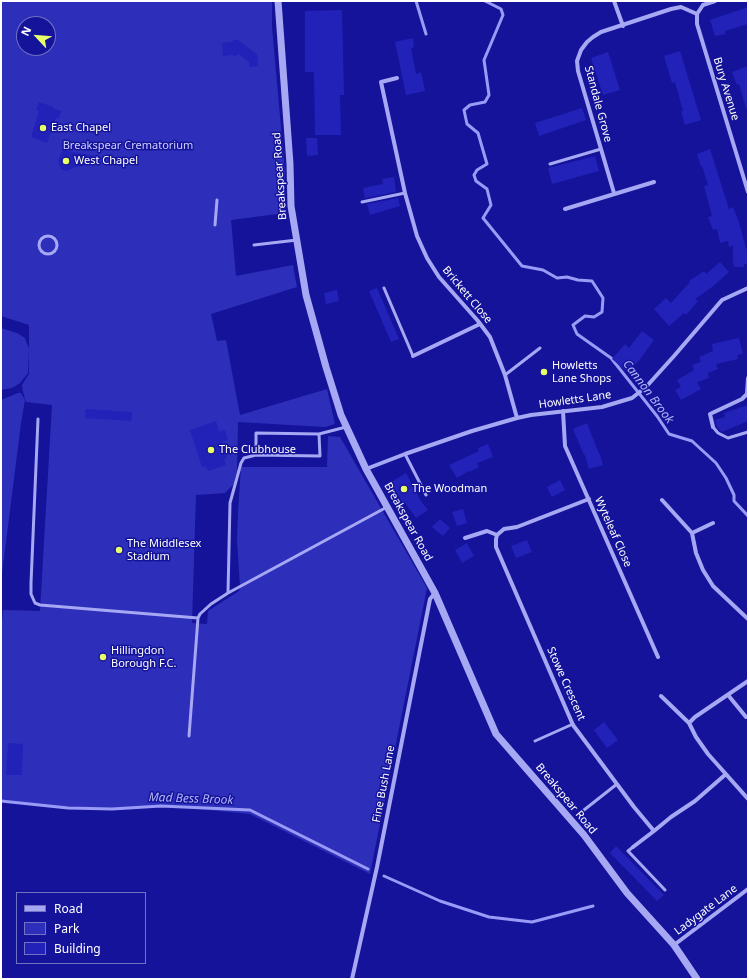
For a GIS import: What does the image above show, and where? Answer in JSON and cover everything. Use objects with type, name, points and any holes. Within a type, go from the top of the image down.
[{"type":"street","name":"Breakspear Road","points":[[278,1],[290,164],[291,206],[306,294],[326,367],[346,427],[366,469],[435,593],[496,734],[584,835],[627,893],[674,945],[697,979]]},
{"type":"street","points":[[614,1],[623,26]]},
{"type":"street","points":[[696,14],[703,5],[715,1]]},
{"type":"street","name":"Standale Grove","points":[[614,193],[578,71],[577,61],[581,50],[587,42],[601,32],[671,9],[680,7],[696,14]]},
{"type":"street","name":"Bury Avenue","points":[[696,14],[748,192]]},
{"type":"street","name":"Brickett Close","points":[[398,78],[382,82],[405,193],[417,236],[438,277],[490,337],[505,376],[517,418]]},
{"type":"street","points":[[565,209],[654,182]]},
{"type":"street","name":"Howletts Lane","points":[[366,469],[472,431],[517,418],[602,407],[626,401],[644,389],[722,300],[748,288]]},
{"type":"street","points":[[413,356],[480,324]]},
{"type":"street","points":[[713,427],[710,414],[742,399],[748,394],[748,378]]},
{"type":"street","name":"Wyteleaf Close","points":[[563,411],[565,446],[658,657]]},
{"type":"street","points":[[466,538],[487,531],[497,535],[504,529],[517,527],[588,500]]},
{"type":"street","points":[[662,500],[692,533],[696,553],[702,570],[713,586],[748,618]]},
{"type":"street","points":[[692,533],[713,523]]},
{"type":"street","name":"Stowe Crescent","points":[[497,535],[496,547],[573,724],[654,831]]},
{"type":"street","name":"Fine Bush Lane","points":[[352,979],[377,867],[430,599],[435,593]]},
{"type":"street","points":[[689,723],[695,717],[748,681]]},
{"type":"street","points":[[728,695],[746,717]]},
{"type":"street","points":[[661,696],[689,723],[696,737],[748,799]]},
{"type":"street","points":[[634,847],[671,817],[695,801],[726,774]]},
{"type":"street","name":"Ladygate Lane","points":[[674,945],[748,889]]},
{"type":"lane","points":[[550,164],[601,149]]},
{"type":"lane","points":[[362,202],[405,193]]},
{"type":"lane","points":[[215,225],[217,200]]},
{"type":"lane","points":[[49,235],[56,240],[58,246],[52,254],[46,254],[39,249],[39,242],[42,237],[49,235]]},
{"type":"lane","points":[[254,244],[297,240]]},
{"type":"lane","points":[[384,288],[413,356]]},
{"type":"lane","points":[[505,376],[540,348]]},
{"type":"lane","points":[[38,419],[31,583],[34,603],[40,605],[198,618]]},
{"type":"lane","points":[[256,455],[256,433],[319,434],[346,427]]},
{"type":"lane","points":[[713,427],[718,433],[728,438],[748,432]]},
{"type":"lane","points":[[228,593],[230,503],[241,463],[244,458],[256,455],[320,456],[319,434]]},
{"type":"lane","points":[[405,454],[426,495]]},
{"type":"lane","points":[[189,736],[198,618],[200,614],[211,604],[228,593],[387,507]]},
{"type":"lane","points":[[535,741],[573,724]]},
{"type":"lane","points":[[584,810],[617,784]]},
{"type":"lane","points":[[634,847],[628,851],[665,890]]},
{"type":"green space","name":"Breakspear Crematorium","points":[[1,1],[272,1],[272,27],[285,172],[285,213],[231,220],[236,276],[293,265],[297,287],[211,314],[217,341],[226,340],[240,415],[327,389],[335,424],[325,427],[238,422],[237,471],[233,485],[225,493],[196,495],[192,623],[207,624],[208,611],[239,591],[237,539],[241,467],[327,467],[328,436],[340,437],[427,588],[370,874],[250,814],[166,806],[69,808],[1,800],[1,631],[3,610],[40,611],[52,405],[26,402],[23,392],[22,385],[29,374],[29,325],[1,316]]},
{"type":"green space","points":[[1,328],[17,333],[25,338],[29,349],[28,373],[20,383],[12,388],[1,390]]},
{"type":"green space","points":[[21,393],[25,400],[1,582],[1,400]]},
{"type":"building","points":[[748,7],[748,24],[725,31],[725,34],[715,36],[710,20]]},
{"type":"building","points":[[342,10],[344,95],[340,95],[341,135],[315,135],[314,72],[305,72],[305,11]]},
{"type":"building","points":[[413,38],[414,47],[411,48],[416,74],[421,72],[425,91],[406,95],[395,42]]},
{"type":"building","points":[[233,40],[238,40],[257,54],[258,66],[249,67],[249,62],[238,54],[235,57],[233,55],[223,56],[222,43],[232,42]]},
{"type":"building","points":[[680,51],[701,120],[685,125],[681,111],[683,111],[675,82],[672,83],[664,56]]},
{"type":"building","points":[[608,52],[620,90],[603,95],[591,58]]},
{"type":"building","points":[[748,66],[748,108],[746,108],[739,84],[737,85],[732,72]]},
{"type":"building","name":"East Chapel","points":[[39,102],[62,111],[58,119],[56,118],[47,143],[31,137],[39,111],[36,110]]},
{"type":"building","points":[[582,108],[586,120],[539,136],[535,123]]},
{"type":"building","points":[[306,138],[317,138],[318,155],[307,156]]},
{"type":"building","points":[[710,149],[729,209],[733,207],[739,222],[746,249],[748,249],[748,264],[744,264],[744,267],[734,267],[733,246],[729,247],[728,241],[720,243],[717,229],[713,230],[708,217],[712,216],[704,186],[708,185],[697,154]]},
{"type":"building","points":[[63,150],[98,157],[97,163],[73,168],[67,171],[63,170],[60,168],[58,160]]},
{"type":"building","points":[[595,156],[599,171],[552,184],[548,168]]},
{"type":"building","points":[[394,177],[396,192],[365,198],[363,188],[383,184],[382,179]]},
{"type":"building","points":[[398,198],[400,206],[370,215],[367,204]]},
{"type":"building","points":[[720,262],[729,272],[695,299],[698,301],[686,315],[684,313],[669,326],[654,309],[666,298],[671,303],[690,282],[689,281],[704,271],[706,274]]},
{"type":"building","points":[[377,288],[399,339],[391,342],[369,291]]},
{"type":"building","points":[[337,290],[339,301],[326,304],[324,293]]},
{"type":"building","points":[[642,331],[654,340],[628,373],[612,359],[625,344],[629,348]]},
{"type":"building","points":[[739,338],[743,354],[737,355],[738,359],[716,364],[718,369],[708,373],[709,378],[697,382],[701,389],[681,400],[675,390],[681,387],[677,380],[694,370],[692,365],[701,362],[699,357],[713,351],[712,344]]},
{"type":"building","points":[[748,405],[748,421],[722,432],[717,427],[715,420],[725,417],[724,413]]},
{"type":"building","points":[[86,409],[132,412],[131,421],[85,418]]},
{"type":"building","name":"The Clubhouse","points":[[216,421],[219,431],[225,430],[228,440],[222,442],[227,458],[224,459],[226,465],[208,471],[206,466],[202,467],[190,430]]},
{"type":"building","points":[[587,423],[603,465],[589,469],[585,455],[573,429]]},
{"type":"building","points":[[488,444],[493,457],[477,463],[479,467],[457,478],[449,465],[479,451],[478,448]]},
{"type":"building","name":"The Woodman","points":[[406,473],[421,501],[428,510],[416,518],[405,503],[403,504],[391,482]]},
{"type":"building","points":[[560,480],[565,490],[552,497],[547,487]]},
{"type":"building","points":[[463,509],[467,523],[457,526],[452,512]]},
{"type":"building","points":[[440,519],[450,528],[443,536],[432,527]]},
{"type":"building","points":[[527,540],[532,552],[516,558],[511,546]]},
{"type":"building","points":[[467,543],[474,556],[462,563],[455,550]]},
{"type":"building","points":[[604,722],[618,740],[607,748],[594,730]]},
{"type":"building","points":[[8,743],[23,744],[22,775],[6,775]]},
{"type":"building","points":[[616,846],[664,895],[657,901],[610,853]]},
{"type":"waterway","points":[[416,1],[426,34]]},
{"type":"waterway","name":"Cannon Brook","points":[[485,1],[501,9],[503,15],[484,60],[489,95],[485,102],[470,105],[464,110],[467,124],[478,133],[487,164],[477,170],[474,175],[476,181],[487,189],[491,205],[483,218],[522,266],[543,270],[557,278],[567,277],[578,280],[592,281],[603,298],[602,312],[594,317],[585,316],[573,325],[577,334],[611,358],[657,416],[669,434],[692,441],[716,463],[726,478],[734,495],[734,501],[748,516]]},
{"type":"waterway","name":"Mad Bess Brook","points":[[1,801],[68,808],[112,809],[161,806],[250,810],[368,869]]},
{"type":"waterway","name":"Mad Bess Brook","points":[[384,876],[440,901],[489,917],[532,922],[593,906]]},
{"type":"place","name":"East Chapel","points":[[43,128]]},
{"type":"place","name":"West Chapel","points":[[66,161]]},
{"type":"place","name":"Howletts Lane Shops","points":[[544,372]]},
{"type":"place","name":"The Clubhouse","points":[[211,450]]},
{"type":"place","name":"The Woodman","points":[[404,489]]},
{"type":"place","name":"The Middlesex Stadium","points":[[119,550]]},
{"type":"place","name":"Hillingdon Borough F.C.","points":[[103,657]]}]
